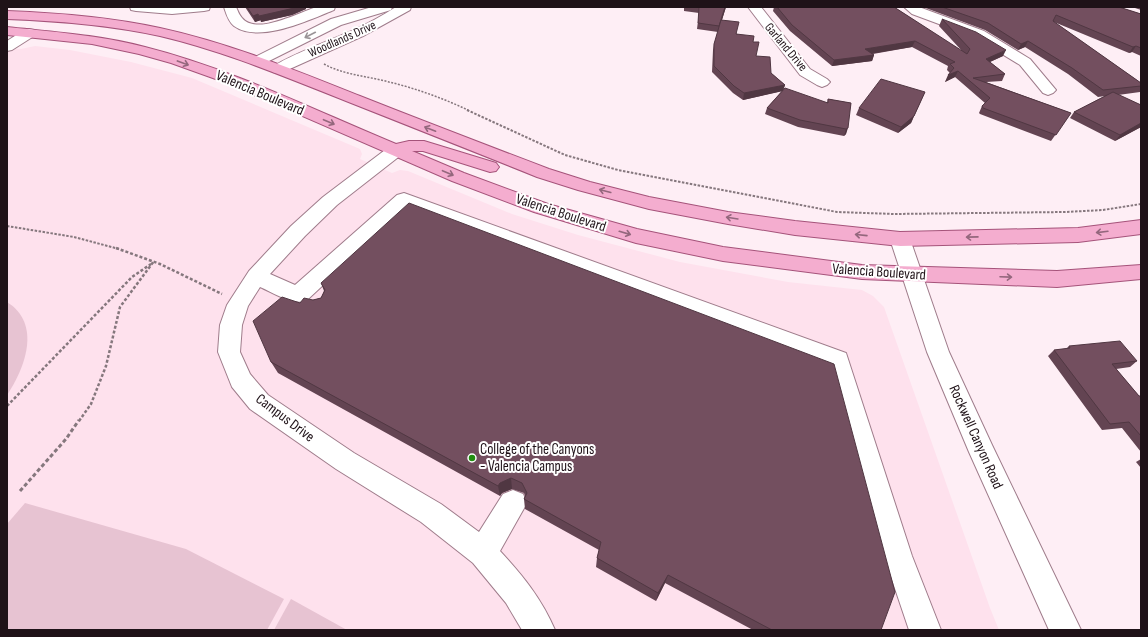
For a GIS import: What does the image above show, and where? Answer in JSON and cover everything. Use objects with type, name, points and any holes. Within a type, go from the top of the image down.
[{"type":"main road","name":"Valencia Boulevard","points":[[7,15],[76,19],[160,32],[208,44],[258,61],[543,173],[584,186],[649,203],[728,218],[795,228],[900,239],[1078,235],[1141,227]]},
{"type":"main road","points":[[29,32],[58,27],[77,29],[116,34],[186,49],[258,61]]},
{"type":"main road","name":"Valencia Boulevard","points":[[7,32],[29,32],[92,40],[142,50],[176,60],[229,79],[458,177],[541,208],[636,236],[723,254],[862,272],[911,275],[1057,279],[1141,272]]},
{"type":"main road","points":[[395,151],[409,146],[424,146],[495,168],[543,173]]},
{"type":"street","points":[[136,7],[172,10],[204,7]]},
{"type":"street","points":[[230,7],[236,20],[240,24],[260,28],[279,26],[329,7]]},
{"type":"street","name":"Woodlands Drive","points":[[258,61],[336,22],[386,7]]},
{"type":"street","name":"Woodlands Drive","points":[[278,69],[301,57],[380,22],[405,7]]},
{"type":"street","name":"Garland Drive","points":[[754,7],[805,72],[822,82]]},
{"type":"street","points":[[910,7],[979,34],[1026,62],[1048,90]]},
{"type":"street","points":[[336,22],[359,32]]},
{"type":"street","points":[[7,47],[29,32]]},
{"type":"street","name":"Campus Drive","points":[[395,151],[330,202],[303,226],[256,276],[238,305],[231,325],[229,352],[240,380],[259,402],[345,461],[431,513],[484,553],[517,592],[539,630]]},
{"type":"street","points":[[298,295],[404,199],[838,360],[898,556],[925,630]]},
{"type":"street","name":"Rockwell Canyon Road","points":[[900,239],[911,275],[941,359],[982,452],[1065,630]]},
{"type":"street","points":[[256,276],[318,303]]},
{"type":"street","points":[[484,553],[513,502]]},
{"type":"path","points":[[322,63],[337,71],[390,82],[456,104],[565,154],[618,170],[837,212],[870,215],[991,212],[1075,213],[1123,208],[1141,204]]},
{"type":"path","points":[[7,226],[86,239],[111,246],[154,261],[223,295]]},
{"type":"path","points":[[7,406],[132,277],[154,261]]},
{"type":"path","points":[[20,491],[66,439],[91,404],[106,366],[120,307],[154,261]]},
{"type":"shaded area","name":"College of the Canyons - Valencia Campus","points":[[35,46],[70,50],[131,62],[192,78],[360,149],[362,154],[360,159],[392,173],[400,170],[408,171],[512,214],[578,235],[680,262],[788,282],[862,290],[873,296],[884,307],[999,630],[7,630],[7,48],[21,49]]},
{"type":"shaded area","points":[[7,302],[18,311],[24,322],[27,334],[27,347],[20,372],[7,395]]},
{"type":"shaded area","points":[[25,503],[186,549],[284,599],[267,630],[7,630],[7,524]]},
{"type":"shaded area","points":[[291,599],[347,630],[274,630]]},
{"type":"building","points":[[247,7],[294,7],[259,16],[258,14],[253,16]]},
{"type":"building","points":[[699,7],[725,7],[719,26],[698,23]]},
{"type":"building","points":[[777,7],[894,7],[967,54],[970,49],[942,19],[976,32],[1006,50],[986,59],[1005,74],[973,78],[1071,113],[1056,135],[983,108],[982,106],[990,98],[958,71],[948,75],[954,68],[950,64],[955,62],[915,41],[865,49],[874,55],[834,60],[792,25]]},
{"type":"building","points":[[942,7],[1119,7],[1141,14],[1141,48],[1136,46],[1133,47],[1056,15],[1053,21],[1141,83],[1141,86],[1103,90],[1072,68],[1028,41],[1021,44],[988,23]]},
{"type":"building","points":[[721,20],[739,22],[736,34],[754,36],[753,42],[759,42],[756,56],[770,57],[771,73],[785,85],[744,93],[734,86],[714,66],[714,44]]},
{"type":"building","points":[[881,79],[925,92],[914,116],[901,127],[859,108]]},
{"type":"building","points":[[785,88],[828,103],[828,99],[851,103],[848,128],[846,129],[800,120],[767,108]]},
{"type":"building","points":[[1113,92],[1141,105],[1141,123],[1120,135],[1074,112]]},
{"type":"building","points":[[409,203],[834,364],[895,592],[881,630],[772,630],[668,575],[658,593],[597,558],[601,542],[524,499],[527,493],[522,483],[511,478],[500,483],[498,486],[271,362],[253,321],[282,297],[300,303],[304,298],[313,300],[321,298],[325,290],[321,283]]},
{"type":"building","points":[[1120,341],[1137,361],[1112,364],[1139,396],[1141,396],[1141,436],[1129,422],[1110,424],[1054,350],[1070,348],[1069,346]]},
{"type":"place","name":"College of the Canyons - Valencia Campus","points":[[472,458]]}]
